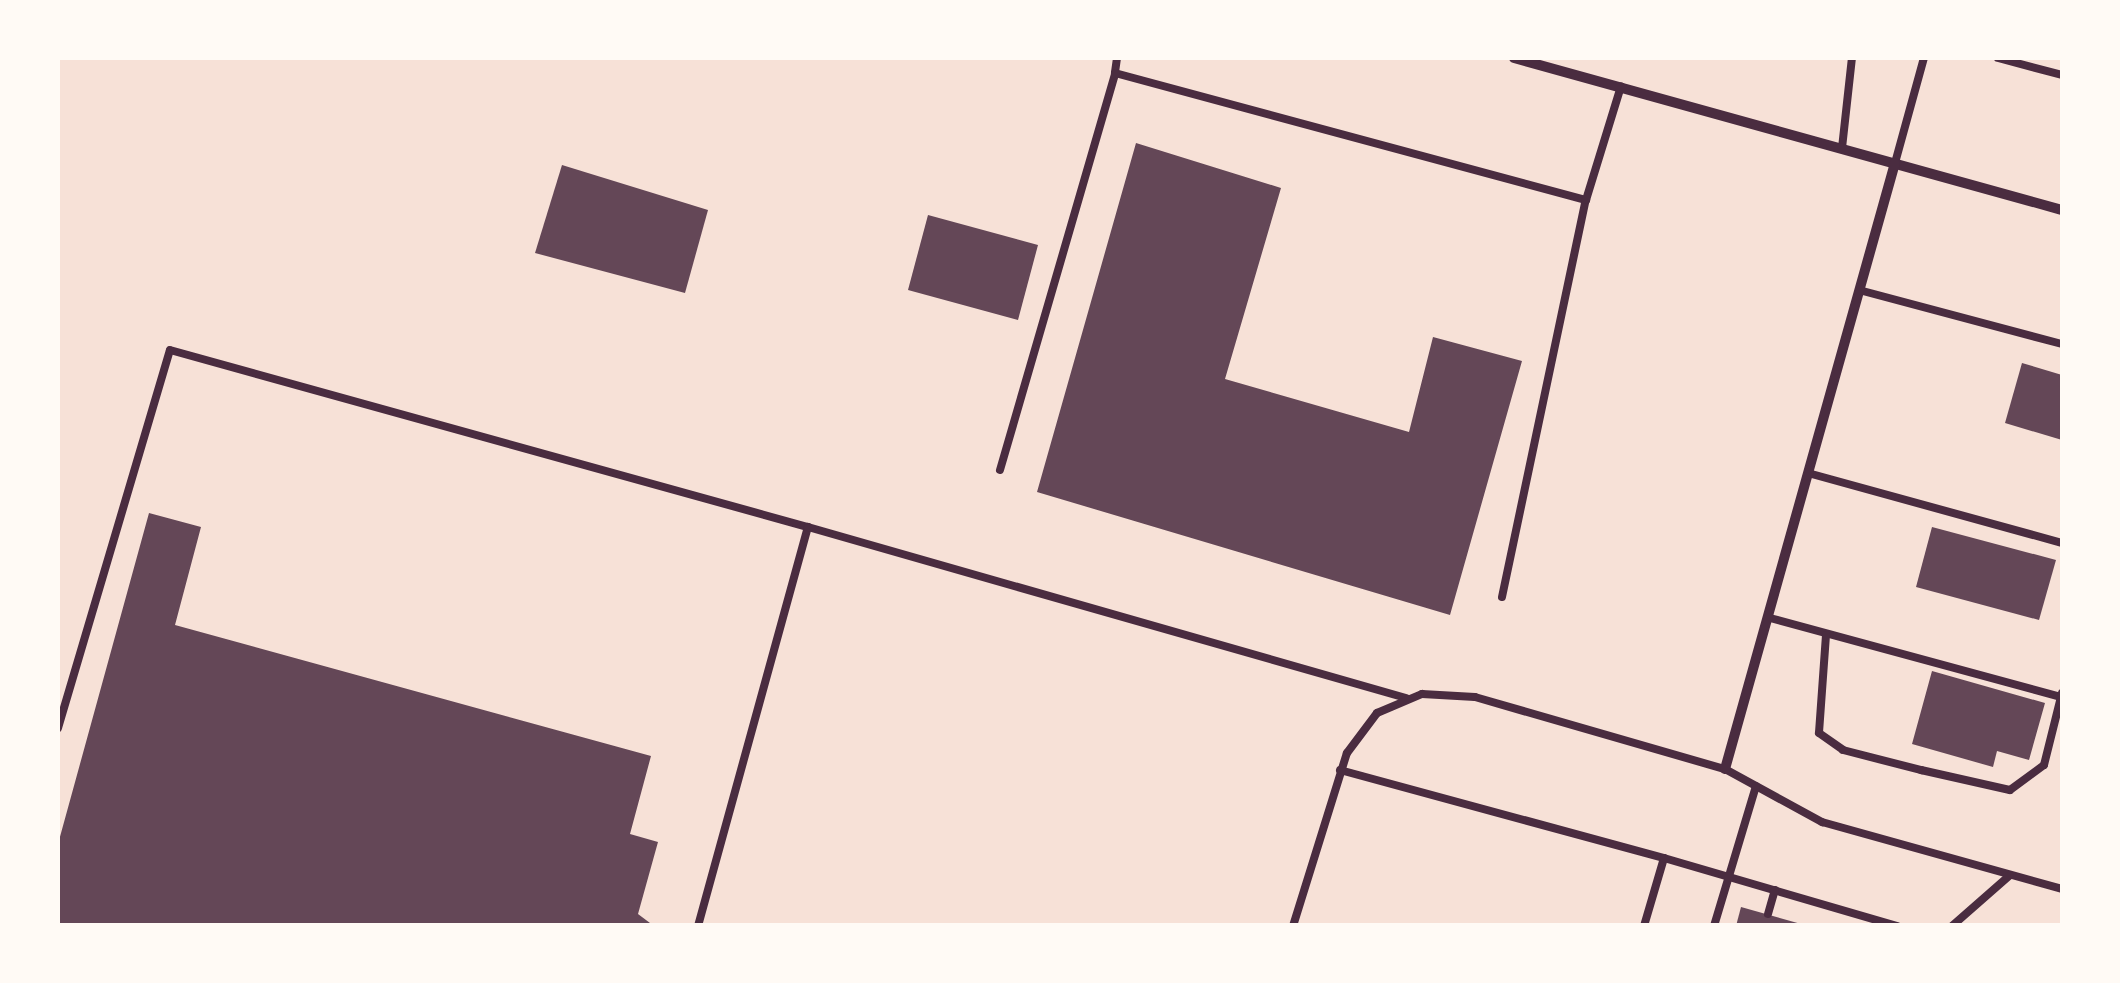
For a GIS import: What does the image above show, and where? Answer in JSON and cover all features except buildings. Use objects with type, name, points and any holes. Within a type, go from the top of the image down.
[{"type":"street","points":[[1514,58],[2062,210]]},
{"type":"street","points":[[1725,769],[1895,162]]},
{"type":"lane","points":[[1000,470],[1116,58]]},
{"type":"lane","points":[[1842,148],[1852,58]]},
{"type":"lane","points":[[1895,162],[1924,58]]},
{"type":"lane","points":[[1998,58],[2021,61],[2062,75]]},
{"type":"lane","points":[[1114,73],[1586,200]]},
{"type":"lane","points":[[1502,597],[1586,200],[1621,86]]},
{"type":"lane","points":[[1859,290],[2062,344]]},
{"type":"lane","points":[[58,728],[170,350],[1406,698],[1475,697],[1725,769],[1822,822],[2062,890]]},
{"type":"lane","points":[[1808,473],[2062,544]]},
{"type":"lane","points":[[698,926],[808,527]]},
{"type":"lane","points":[[1770,618],[2062,695],[2044,766],[2010,790],[1843,750],[1819,734],[1826,635]]},
{"type":"lane","points":[[1293,926],[1340,770],[1377,712],[1406,698]]},
{"type":"lane","points":[[1340,770],[1898,926]]},
{"type":"lane","points":[[1714,926],[1756,786]]},
{"type":"lane","points":[[1644,926],[1664,858]]},
{"type":"lane","points":[[1952,926],[2010,875]]},
{"type":"lane","points":[[1768,914],[1775,890]]},
{"type":"lane","points":[[1847,926],[1851,912]]}]
